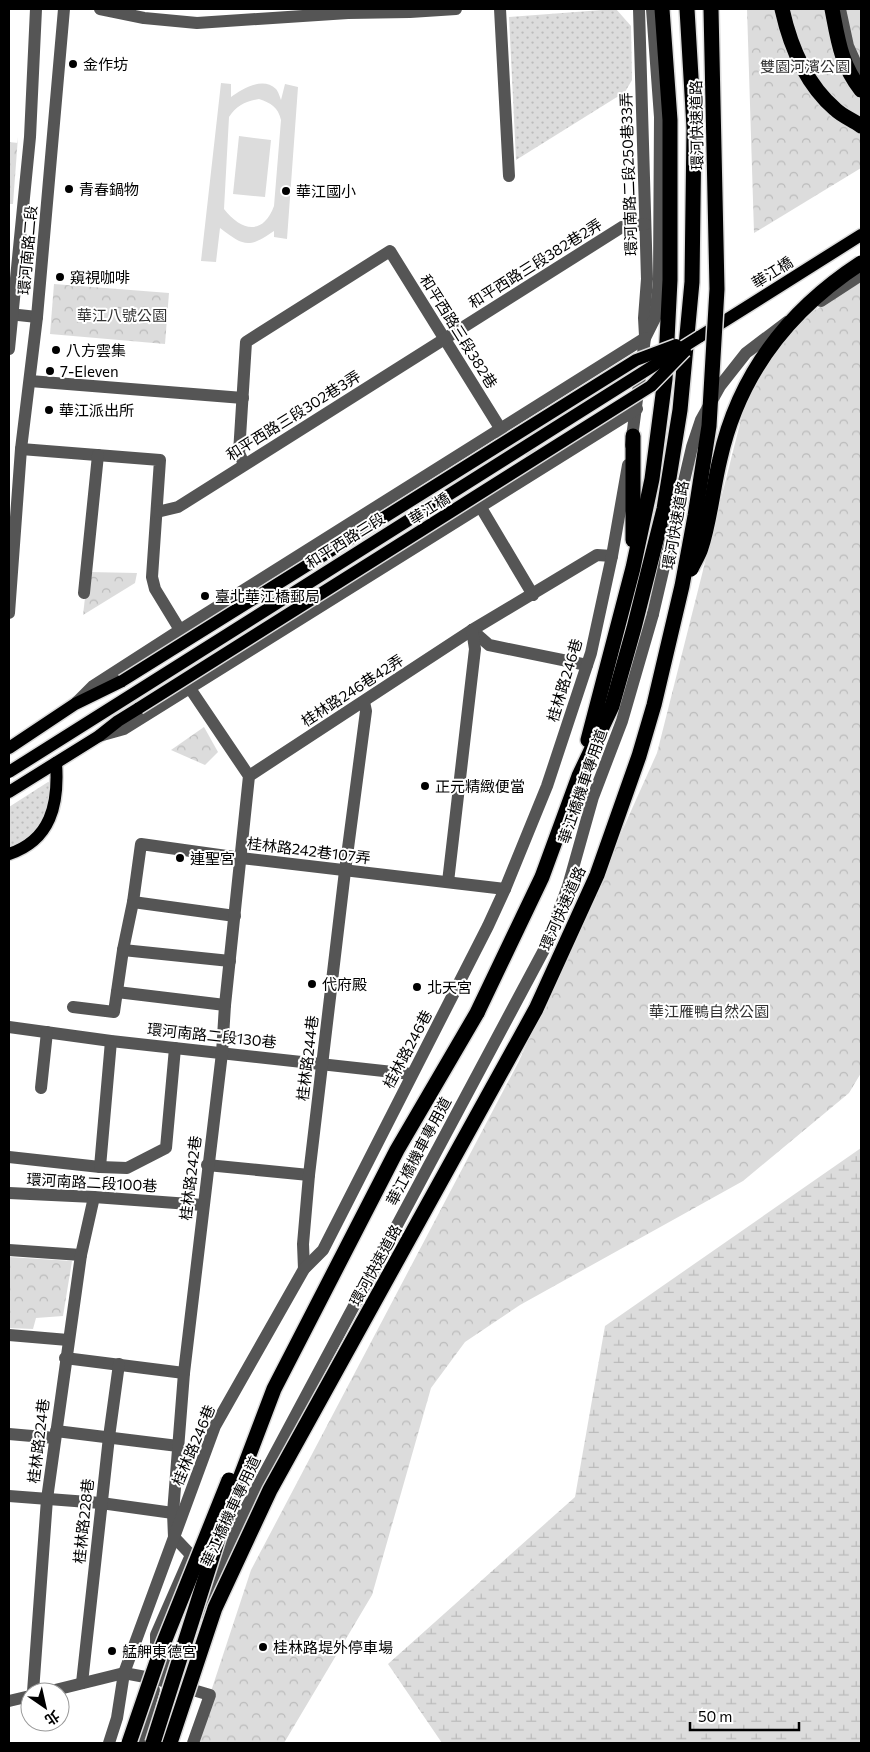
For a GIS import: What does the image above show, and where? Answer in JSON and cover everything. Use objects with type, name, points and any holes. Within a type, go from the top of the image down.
[{"type":"highway","points":[[579,776],[633,568],[652,479],[665,378],[664,281],[670,120],[662,9]]},
{"type":"highway","name":"環河快速道路","points":[[153,1743],[222,1526],[274,1389],[398,1150],[477,1013],[542,877],[579,776],[612,706],[664,509],[680,410],[692,282],[694,128],[687,9]]},
{"type":"highway","name":"環河快速道路","points":[[170,1743],[215,1608],[270,1490],[536,1009],[597,876],[639,756],[654,705],[682,586],[709,426],[717,289],[711,9]]},
{"type":"highway","points":[[782,9],[787,33],[798,59],[814,84],[835,110],[861,126]]},
{"type":"highway","points":[[832,9],[840,54],[852,79],[861,90]]},
{"type":"highway","points":[[682,586],[701,549],[728,425],[743,391],[761,360],[784,328],[809,302],[861,263]]},
{"type":"highway","points":[[633,436],[633,568]]},
{"type":"highway","points":[[129,1743],[162,1647],[212,1521],[235,1465],[274,1389]]},
{"type":"main road","name":"華江橋","points":[[122,681],[636,360],[699,337],[861,235]]},
{"type":"main road","name":"華江橋","points":[[99,736],[118,721],[651,386],[699,337]]},
{"type":"main road","name":"和平西路三段","points":[[9,772],[699,337]]},
{"type":"main road","name":"和平西路三段","points":[[9,748],[75,704],[122,681]]},
{"type":"main road","points":[[9,792],[99,736]]},
{"type":"main road","points":[[9,854],[31,842],[40,834],[52,816],[57,794],[56,764]]},
{"type":"street","name":"環河南路二段","points":[[9,349],[10,314],[30,137],[36,9]]},
{"type":"street","name":"環河南路二段","points":[[9,613],[21,449],[37,317],[64,9]]},
{"type":"street","points":[[100,9],[144,18],[197,23],[247,15],[349,11],[410,12],[456,9]]},
{"type":"street","points":[[500,9],[510,176]]},
{"type":"street","name":"環河南路二段250巷33弄","points":[[639,9],[647,279],[644,318],[645,338]]},
{"type":"street","points":[[645,338],[655,318],[664,281],[660,117],[652,9]]},
{"type":"street","points":[[840,9],[848,46],[861,75]]},
{"type":"street","name":"和平西路三段382巷2弄","points":[[445,339],[622,227],[645,224]]},
{"type":"street","name":"和平西路三段382巷","points":[[243,398],[246,342],[390,251],[501,432]]},
{"type":"street","name":"華江橋機車專用道","points":[[156,1678],[187,1644],[245,1510],[545,948],[568,886],[593,797],[622,721],[653,614],[692,447],[701,420],[720,386],[746,353],[779,326],[861,275]]},
{"type":"street","points":[[10,314],[37,317]]},
{"type":"street","name":"桂林路246巷","points":[[109,1743],[117,1718],[124,1673],[215,1426],[304,1269],[323,1250],[506,889],[547,786],[587,665],[612,556],[633,436],[645,338]]},
{"type":"street","name":"和平西路三段","points":[[75,704],[93,686],[180,630],[501,432],[645,338]]},
{"type":"street","name":"和平西路三段302巷3弄","points":[[157,512],[178,507],[445,339]]},
{"type":"street","points":[[30,380],[243,398],[240,453],[244,464]]},
{"type":"street","points":[[99,736],[124,729],[480,506],[526,474],[637,409]]},
{"type":"street","points":[[501,432],[514,428]]},
{"type":"street","points":[[21,449],[160,460],[153,583],[180,630]]},
{"type":"street","points":[[84,593],[98,455]]},
{"type":"street","points":[[480,506],[532,595]]},
{"type":"street","name":"桂林路246巷42弄","points":[[249,776],[472,630],[597,555],[612,556]]},
{"type":"street","points":[[472,630],[488,645],[587,665]]},
{"type":"street","points":[[448,882],[475,649],[472,630]]},
{"type":"street","points":[[189,687],[249,776]]},
{"type":"street","name":"桂林路244巷","points":[[304,1269],[303,1244],[309,1176],[366,711],[364,702]]},
{"type":"street","name":"桂林路242巷","points":[[174,1536],[173,1513],[184,1373],[222,1053],[225,1005],[249,776]]},
{"type":"street","name":"桂林路242巷107弄","points":[[72,1007],[114,1012],[141,844],[345,871],[506,889]]},
{"type":"street","points":[[133,902],[235,916]]},
{"type":"street","points":[[123,950],[230,961]]},
{"type":"street","points":[[117,992],[225,1005]]},
{"type":"street","name":"環河南路二段130巷","points":[[9,1027],[111,1041],[411,1074]]},
{"type":"street","points":[[41,1088],[47,1032]]},
{"type":"street","points":[[100,1167],[111,1041]]},
{"type":"street","points":[[9,1157],[100,1167],[128,1168],[166,1148],[175,1048]]},
{"type":"street","points":[[208,1165],[309,1176]]},
{"type":"street","name":"環河南路二段100巷","points":[[9,1193],[203,1205]]},
{"type":"street","name":"桂林路224巷","points":[[34,1682],[47,1499],[55,1434],[81,1255],[94,1197]]},
{"type":"street","points":[[9,1250],[81,1255]]},
{"type":"street","points":[[9,1335],[68,1340]]},
{"type":"street","points":[[65,1358],[184,1373]]},
{"type":"street","name":"桂林路228巷","points":[[82,1683],[101,1503],[119,1364]]},
{"type":"street","points":[[9,1434],[109,1437],[178,1446]]},
{"type":"street","points":[[9,1496],[101,1503],[173,1513]]},
{"type":"street","points":[[139,1743],[155,1687],[156,1635],[191,1555],[174,1536]]},
{"type":"street","points":[[70,1686],[124,1673],[156,1678],[210,1695],[193,1743]]},
{"type":"street","points":[[174,1743],[192,1689]]},
{"type":"green space","points":[[616,9],[631,26],[632,80],[625,92],[516,160],[509,17]]},
{"type":"green space","name":"雙園河濱公園","points":[[747,9],[861,9],[861,168],[754,233]]},
{"type":"green space","points":[[221,83],[231,84],[231,97],[253,85],[271,85],[276,89],[281,100],[285,84],[298,87],[287,239],[274,237],[274,231],[258,241],[246,243],[235,239],[220,228],[216,262],[201,261]],"holes":[[[259,99],[276,109],[281,120],[274,206],[264,222],[258,226],[251,227],[237,222],[224,209],[229,117],[238,107]]]},
{"type":"green space","points":[[239,136],[271,140],[265,197],[233,194]]},
{"type":"green space","points":[[9,142],[18,143],[13,204],[9,204]]},
{"type":"green space","name":"華江雁鴨自然公園","points":[[861,282],[861,1073],[849,1093],[743,1181],[520,1305],[465,1342],[431,1388],[372,1595],[284,1743],[194,1743],[251,1570],[519,1061],[657,753],[760,344]]},
{"type":"green space","name":"華江八號公園","points":[[54,284],[169,293],[165,344],[50,334]]},
{"type":"green space","points":[[88,572],[137,573],[135,583],[83,615]]},
{"type":"green space","points":[[204,727],[218,752],[205,765],[171,750]]},
{"type":"green space","points":[[48,782],[51,783],[48,800],[40,823],[29,835],[9,849],[9,807]]},
{"type":"green space","points":[[861,1148],[861,1743],[442,1743],[388,1664],[575,1497],[605,1326]]},
{"type":"green space","points":[[9,1257],[72,1261],[63,1316],[36,1318],[33,1329],[9,1328]]},
{"type":"tunnel","points":[[515,428],[538,463]]},
{"type":"place","name":"金作坊","points":[[73,64]]},
{"type":"place","name":"青春鍋物","points":[[69,189]]},
{"type":"place","name":"華江國小","points":[[286,191]]},
{"type":"place","name":"窺視咖啡","points":[[60,277]]},
{"type":"place","name":"八方雲集","points":[[56,350]]},
{"type":"place","name":"7-Eleven","points":[[50,371]]},
{"type":"place","name":"華江派出所","points":[[49,410]]},
{"type":"place","name":"臺北華江橋郵局","points":[[205,596]]},
{"type":"place","name":"正元精緻便當","points":[[425,786]]},
{"type":"place","name":"連聖宮","points":[[180,858]]},
{"type":"place","name":"代府殿","points":[[312,984]]},
{"type":"place","name":"北天宮","points":[[417,987]]},
{"type":"place","name":"桂林路堤外停車場","points":[[263,1647]]},
{"type":"place","name":"艋舺東德宮","points":[[112,1651]]}]
